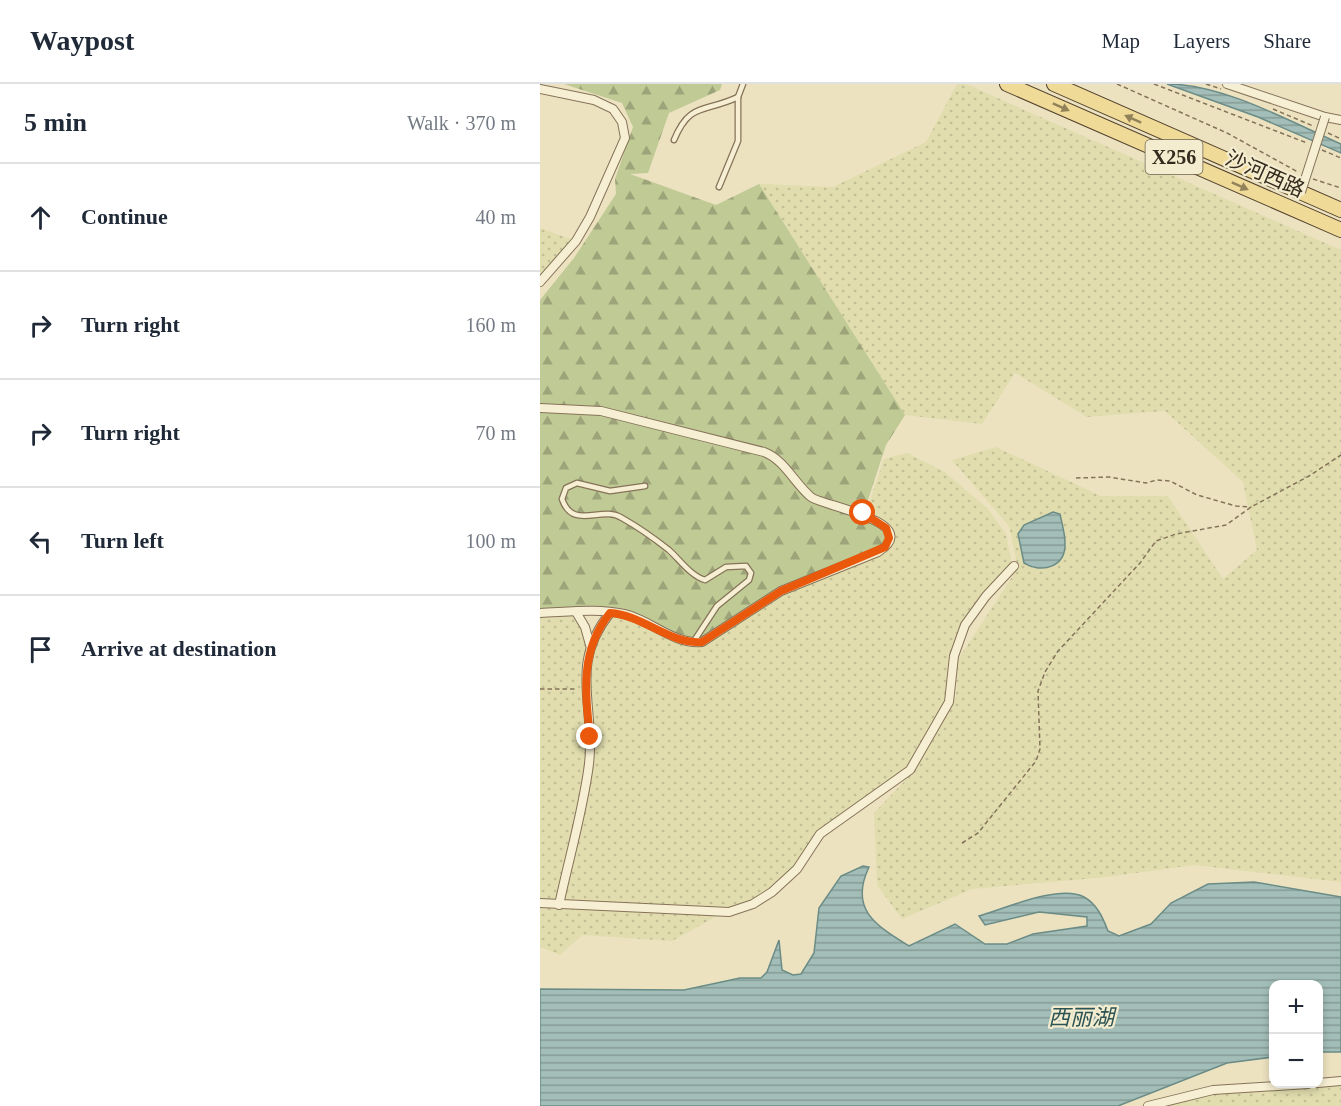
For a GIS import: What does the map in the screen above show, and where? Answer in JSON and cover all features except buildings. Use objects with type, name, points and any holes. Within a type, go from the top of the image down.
[{"type":"main road","name":"沙河西路","points":[[1007,84],[1341,230]]},
{"type":"main road","name":"沙河西路","points":[[1054,84],[1341,210]]},
{"type":"street","points":[[1227,88],[1341,120]]},
{"type":"street","points":[[540,89],[594,100],[613,108],[622,122],[625,138],[590,218],[576,241],[540,282]]},
{"type":"street","points":[[1301,192],[1325,117]]},
{"type":"street","points":[[540,408],[601,411],[764,452],[774,456],[811,497],[824,504],[863,513],[886,528],[889,538],[885,547],[878,552],[781,591],[702,642],[692,643],[643,620],[623,614],[540,613]]},
{"type":"street","points":[[540,903],[729,912],[753,904],[772,892],[797,869],[820,834],[910,770],[949,702],[954,656],[965,625],[986,596],[1014,566]]},
{"type":"street","points":[[576,612],[585,627],[590,645]]},
{"type":"street","points":[[559,904],[589,762],[584,689],[590,645],[599,626],[610,613]]},
{"type":"street","points":[[1323,1083],[1341,1081]]},
{"type":"street","points":[[1148,1106],[1213,1090],[1269,1086]]},
{"type":"lane","points":[[719,187],[738,141],[738,97],[743,84]]},
{"type":"lane","points":[[674,140],[682,119],[693,111],[722,105],[738,97]]},
{"type":"lane","points":[[645,486],[610,491],[577,483],[566,488],[562,499],[564,507],[582,518],[613,513],[622,518],[666,548],[697,578],[705,580],[726,567],[746,566],[751,573],[749,580],[717,606],[692,643]]},
{"type":"path","points":[[1117,84],[1227,133],[1306,177],[1341,188]]},
{"type":"path","points":[[1154,84],[1256,122],[1341,158]]},
{"type":"path","points":[[1206,84],[1227,88]]},
{"type":"path","points":[[1272,109],[1341,139]]},
{"type":"path","points":[[962,843],[978,833],[1036,761],[1040,749],[1038,691],[1058,651],[1140,563],[1156,541],[1176,534],[1226,525],[1251,507],[1309,476],[1341,455]]},
{"type":"path","points":[[1076,478],[1109,477],[1146,483],[1157,480],[1170,482],[1197,495],[1236,506],[1251,507]]},
{"type":"path","points":[[540,689],[584,689]]},
{"type":"shaded area","points":[[957,84],[966,84],[1341,250],[1341,882],[1194,865],[1107,877],[972,889],[902,919],[877,885],[874,813],[918,767],[956,696],[957,661],[1018,568],[1009,526],[952,460],[996,447],[1101,496],[1168,496],[1223,579],[1257,550],[1243,482],[1165,411],[1087,417],[1015,373],[982,424],[905,415],[759,184],[833,187],[926,142]]},
{"type":"shaded area","points":[[540,228],[576,241],[540,282]]},
{"type":"shaded area","points":[[907,453],[945,472],[988,509],[1006,534],[1012,565],[963,624],[950,692],[909,768],[819,832],[795,867],[770,891],[752,902],[728,910],[672,941],[582,935],[560,955],[540,947],[540,615],[575,614],[583,627],[590,650],[611,615],[866,512],[884,459]]},
{"type":"shaded area","points":[[1341,1081],[1341,1106],[1148,1106],[1180,1097],[1271,1088],[1323,1088],[1323,1083]]},
{"type":"green space","points":[[564,84],[722,84],[720,90],[669,113],[648,173],[630,174],[716,205],[759,184],[905,415],[886,445],[863,515],[885,529],[887,538],[884,546],[809,576],[712,634],[692,641],[624,612],[540,611],[540,300],[574,258],[616,194],[615,179],[633,127],[622,103]]},
{"type":"water","points":[[1167,84],[1210,90],[1256,105],[1341,144],[1341,153],[1258,117]]},
{"type":"water","points":[[1053,512],[1060,514],[1064,532],[1065,543],[1062,558],[1052,566],[1045,568],[1024,563],[1018,534],[1024,525]]},
{"type":"water","name":"西丽湖","points":[[863,866],[869,867],[862,894],[864,905],[876,923],[909,946],[955,924],[985,944],[1007,944],[1033,934],[1087,926],[1087,917],[1039,912],[985,925],[979,916],[1046,895],[1073,894],[1084,897],[1093,903],[1108,931],[1119,936],[1151,924],[1171,903],[1208,884],[1254,882],[1341,897],[1341,1052],[1323,1052],[1323,980],[1269,980],[1269,1058],[1227,1063],[1118,1106],[540,1106],[540,989],[684,990],[740,978],[761,978],[767,972],[779,940],[782,970],[793,975],[801,974],[814,953],[819,908],[841,876]]},
{"type":"route","points":[[590,737],[584,689],[590,645],[599,626],[610,613],[643,620],[679,639],[692,643],[702,642],[781,591],[878,552],[885,547],[889,538],[886,528],[863,513]]}]
